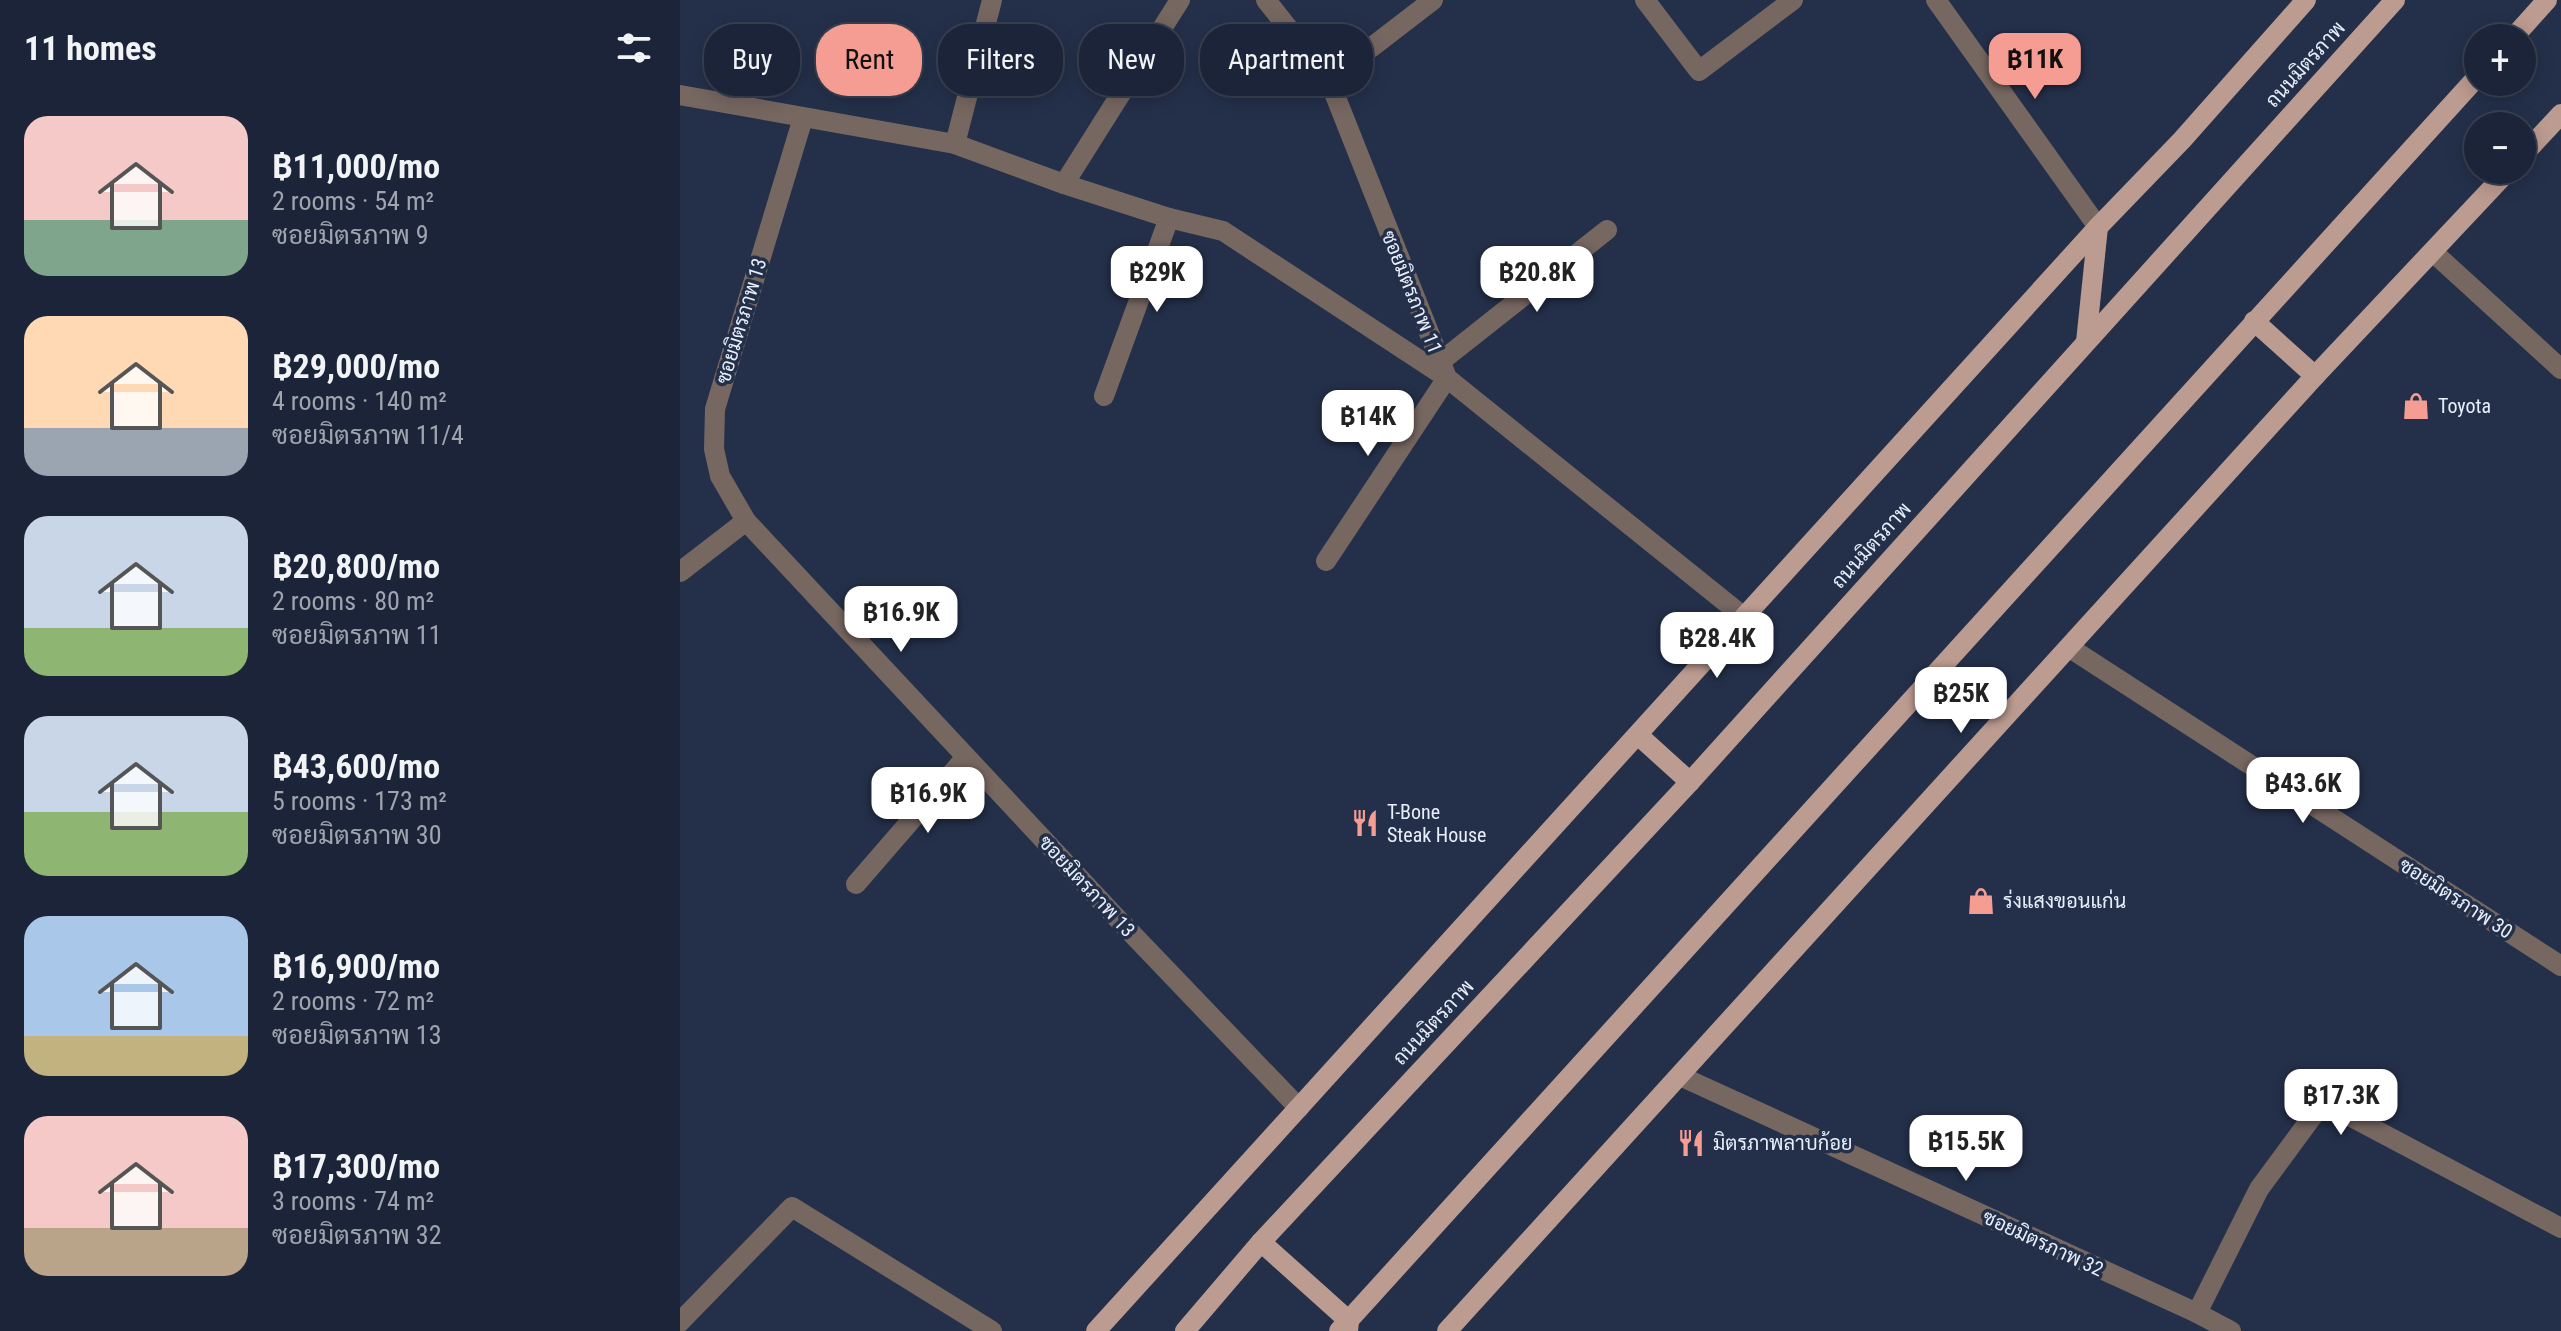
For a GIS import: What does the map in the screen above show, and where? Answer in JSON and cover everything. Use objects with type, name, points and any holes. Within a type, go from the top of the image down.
[{"type":"main road","name":"ถนนมิตรภาพ","points":[[1096,1331],[2098,227],[2182,140],[2306,0]]},
{"type":"main road","name":"ถนนมิตรภาพ","points":[[1185,1331],[1261,1242],[1690,782],[2395,0]]},
{"type":"main road","points":[[2526,24],[2547,0]]},
{"type":"main road","points":[[1261,1242],[1345,1328],[2464,91]]},
{"type":"main road","points":[[2536,141],[2561,114]]},
{"type":"main road","points":[[1447,1331],[2315,376],[2496,184]]},
{"type":"main road","points":[[2086,342],[2098,227]]},
{"type":"main road","points":[[2254,321],[2315,376]]},
{"type":"main road","points":[[1638,735],[1690,782]]},
{"type":"street","points":[[955,144],[992,0]]},
{"type":"street","points":[[1064,184],[1180,0]]},
{"type":"street","name":"ซอยมิตรภาพ 11","points":[[1266,0],[1285,24]]},
{"type":"street","points":[[1373,46],[1433,0]]},
{"type":"street","points":[[1645,0],[1699,71],[1793,0]]},
{"type":"street","points":[[1936,0],[2098,227]]},
{"type":"street","points":[[680,95],[955,144],[1064,184],[1169,218],[1223,231],[1444,370]]},
{"type":"street","name":"ซอยมิตรภาพ 11","points":[[1335,96],[1444,370],[1744,617]]},
{"type":"street","name":"ซอยมิตรภาพ 13","points":[[803,118],[715,409],[714,449],[720,476],[746,521],[1299,1108]]},
{"type":"street","points":[[1104,396],[1169,218]]},
{"type":"street","points":[[1326,561],[1444,370],[1607,230]]},
{"type":"street","points":[[2433,252],[2561,369]]},
{"type":"street","points":[[680,572],[746,521]]},
{"type":"street","name":"ซอยมิตรภาพ 30","points":[[2070,648],[2561,966]]},
{"type":"street","points":[[856,884],[966,757]]},
{"type":"street","name":"ซอยมิตรภาพ 32","points":[[1680,1076],[2231,1331]]},
{"type":"street","points":[[2197,1313],[2259,1189],[2323,1102],[2561,1228]]},
{"type":"street","points":[[680,1322],[792,1207],[992,1331]]},
{"type":"place","name":"Toyota","points":[[2416,406]]},
{"type":"place","name":"T-Bone Steak House","points":[[1365,823]]},
{"type":"place","name":"ร่งแสงขอนแก่น","points":[[1981,901]]},
{"type":"place","name":"มิตรภาพลาบก้อย","points":[[1691,1143]]}]
